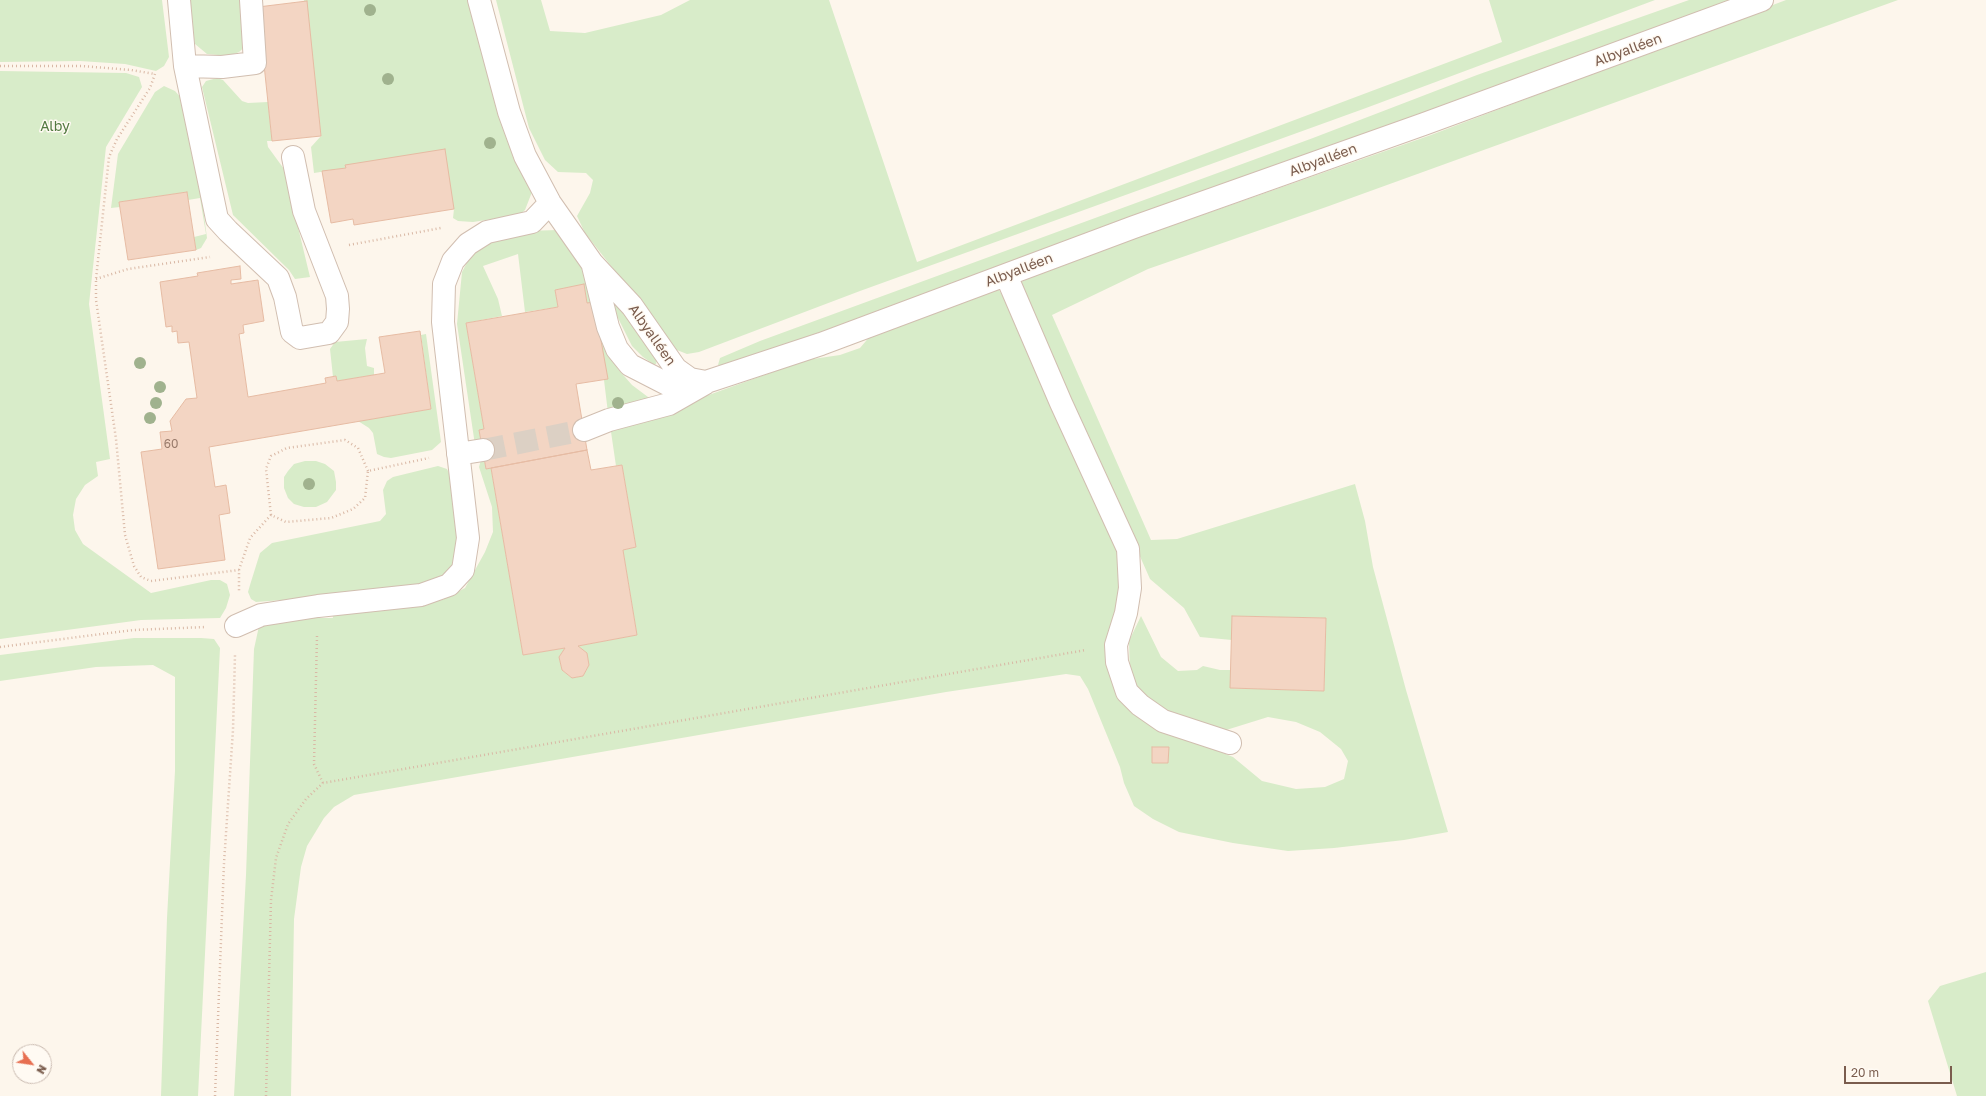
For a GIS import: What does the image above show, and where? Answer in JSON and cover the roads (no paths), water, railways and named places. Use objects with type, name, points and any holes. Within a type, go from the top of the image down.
[{"type":"street","points":[[179,0],[185,66],[218,219],[278,278],[286,297],[292,332],[300,338],[329,333],[337,322],[338,309],[337,296],[304,211],[293,157]]},
{"type":"street","points":[[185,66],[222,67],[255,63],[251,0]]},
{"type":"street","name":"Albyalléen","points":[[479,0],[509,112],[525,156],[550,203],[592,264],[632,306],[676,369],[690,379],[706,382],[733,375],[821,344],[1134,226],[1431,121],[1762,0]]},
{"type":"street","points":[[236,626],[261,615],[318,606],[421,595],[449,586],[463,570],[468,538],[443,322],[444,284],[453,260],[472,241],[487,232],[532,222],[550,203]]},
{"type":"street","points":[[592,264],[608,327],[617,349],[630,365],[667,384],[706,382]]},
{"type":"street","points":[[1006,275],[1061,403],[1128,550],[1130,588],[1126,613],[1116,645],[1118,662],[1127,692],[1140,705],[1163,721],[1230,743]]},
{"type":"street","points":[[584,430],[609,420],[669,404],[706,382]]},
{"type":"street","points":[[458,454],[483,450]]},
{"type":"tunnel","points":[[483,450],[584,430]]},
{"type":"park label","name":"Alby","points":[[55,127]]}]
